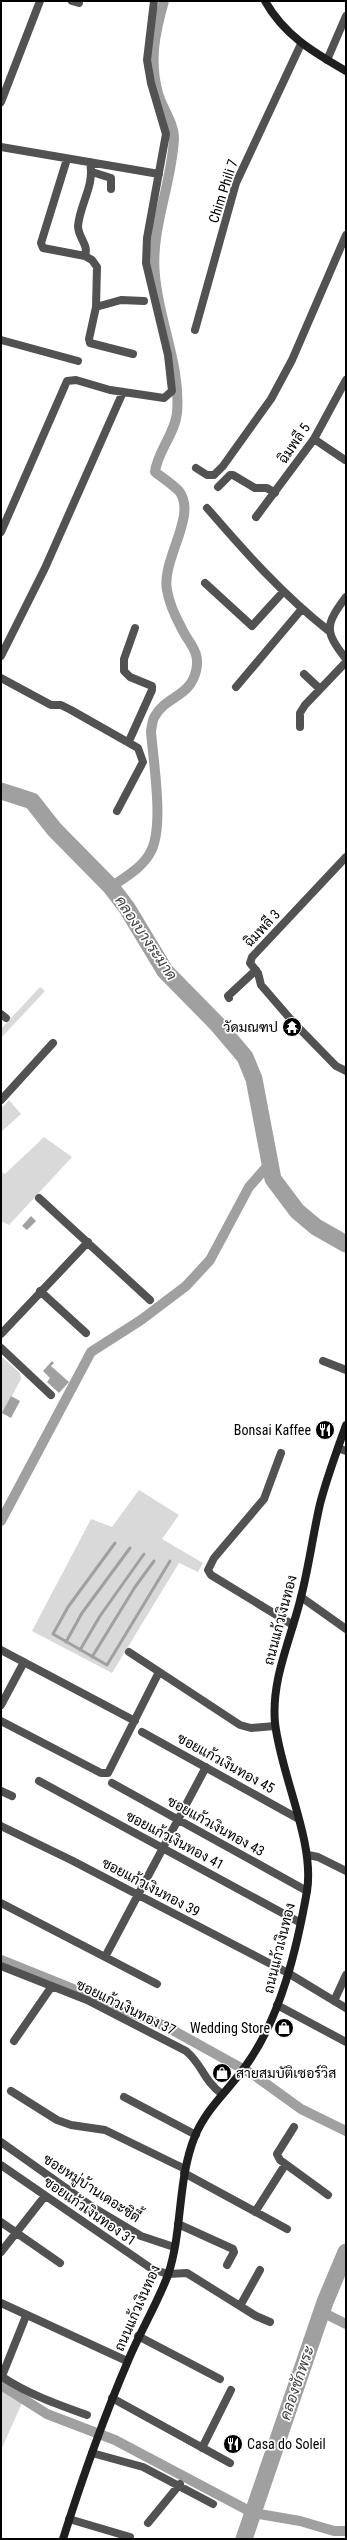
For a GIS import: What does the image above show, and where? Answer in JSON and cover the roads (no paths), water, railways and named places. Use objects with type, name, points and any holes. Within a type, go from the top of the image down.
[{"type":"street","points":[[1,102],[40,1]]},
{"type":"street","points":[[1,532],[67,381],[76,380],[123,392],[164,398],[172,390],[168,355],[146,263],[147,238],[166,134],[151,83],[147,60],[154,1]]},
{"type":"street","points":[[265,1],[275,19],[301,44],[346,71]]},
{"type":"street","points":[[327,60],[346,16]]},
{"type":"street","name":"Chim Phili 7","points":[[195,330],[236,183],[301,44]]},
{"type":"street","points":[[1,147],[159,174]]},
{"type":"street","points":[[67,159],[41,242],[43,248],[85,256],[92,260],[97,267],[96,307],[89,339],[90,343],[133,354]]},
{"type":"street","points":[[85,256],[87,250],[78,227],[90,186],[92,172],[90,162]]},
{"type":"street","points":[[92,172],[111,178],[111,189]]},
{"type":"street","points":[[196,468],[207,475],[214,475],[223,466],[271,399],[292,360],[346,235]]},
{"type":"street","points":[[96,307],[121,300],[144,301]]},
{"type":"street","points":[[1,340],[78,361]]},
{"type":"street","name":"ฉิมพลี 5","points":[[256,517],[314,439],[344,390],[346,380]]},
{"type":"street","points":[[1,656],[45,568],[123,392]]},
{"type":"street","points":[[314,439],[345,460]]},
{"type":"street","points":[[218,487],[230,475],[233,475],[257,489],[267,488],[275,493]]},
{"type":"street","points":[[207,508],[244,551],[283,592],[301,610],[329,631]]},
{"type":"street","points":[[205,584],[252,626],[283,592]]},
{"type":"street","points":[[346,597],[332,617],[329,631],[333,643],[346,659]]},
{"type":"street","points":[[236,687],[301,610]]},
{"type":"street","points":[[129,741],[152,690],[149,684],[130,677],[124,671],[124,659],[135,628]]},
{"type":"street","points":[[300,727],[302,709],[346,662]]},
{"type":"street","points":[[304,674],[320,689]]},
{"type":"street","points":[[1,678],[51,705],[65,707],[129,741],[138,748],[143,762],[117,811]]},
{"type":"street","name":"ฉิมพลี 3","points":[[345,860],[252,957],[250,963],[256,970],[261,985],[292,1022],[336,1066],[346,1071]]},
{"type":"street","points":[[229,998],[228,996],[256,970]]},
{"type":"street","points":[[1,1100],[53,1043]]},
{"type":"street","points":[[39,1198],[150,1300]]},
{"type":"street","points":[[1,1334],[40,1291],[88,1242]]},
{"type":"street","points":[[40,1291],[86,1333]]},
{"type":"street","points":[[1,1348],[51,1395]]},
{"type":"street","points":[[323,1361],[346,1370]]},
{"type":"street","name":"ถนนแก้วเงินทอง","points":[[63,2539],[93,2449],[112,2398],[138,2336],[168,2274],[178,2224],[185,2171],[196,2135],[207,2112],[249,2062],[278,2005],[288,1973],[307,1891],[308,1855],[297,1818],[276,1726],[274,1702],[278,1680],[301,1597],[320,1507],[342,1449],[346,1425]]},
{"type":"street","points":[[281,1453],[264,1499],[214,1558],[208,1570],[210,1575],[293,1625]]},
{"type":"street","points":[[301,1597],[346,1629]]},
{"type":"street","points":[[1,1650],[135,1721]]},
{"type":"street","points":[[129,1652],[240,1725],[251,1728],[276,1726]]},
{"type":"street","points":[[1,1705],[24,1662]]},
{"type":"street","points":[[1,1721],[101,1773],[108,1773],[112,1769],[159,1672]]},
{"type":"street","name":"ซอยแก้วเงินทอง 45","points":[[142,1732],[297,1818]]},
{"type":"street","points":[[105,1957],[206,1768]]},
{"type":"street","name":"ซอยแก้วเงินทอง 41","points":[[39,1781],[299,1922]]},
{"type":"street","name":"ซอยแก้วเงินทอง 43","points":[[112,1784],[307,1891]]},
{"type":"street","points":[[1,1791],[12,1796]]},
{"type":"street","name":"ซอยแก้วเงินทอง 39","points":[[1,1826],[288,1973],[346,2008]]},
{"type":"street","points":[[308,1855],[318,1856],[346,1871]]},
{"type":"street","points":[[1,1903],[157,1984]]},
{"type":"street","name":"ซอยแก้วเงินทอง 37","points":[[1,1966],[87,2000],[186,2051],[196,2061],[207,2082],[222,2094]]},
{"type":"street","points":[[334,2001],[346,1975]]},
{"type":"street","points":[[14,2040],[52,1986]]},
{"type":"street","points":[[278,2005],[346,2042]]},
{"type":"street","points":[[11,2091],[57,2120],[71,2125],[105,2130],[185,2171],[287,2229]]},
{"type":"street","points":[[124,2097],[196,2135]]},
{"type":"street","points":[[294,2127],[277,2154],[285,2165],[328,2195]]},
{"type":"street","name":"ซอยหมู่บ้านเดอะซิตี้","points":[[1,2142],[94,2208],[141,2236],[174,2247]]},
{"type":"street","name":"ซอยแก้วเงินทอง 31","points":[[1,2164],[146,2265],[168,2274]]},
{"type":"street","points":[[255,2212],[285,2165]]},
{"type":"street","points":[[1,2252],[45,2196]]},
{"type":"street","points":[[1,2222],[60,2263]]},
{"type":"street","points":[[178,2224],[233,2249],[234,2252],[227,2265]]},
{"type":"street","points":[[240,2306],[260,2270]]},
{"type":"street","points":[[168,2274],[187,2272],[240,2306],[270,2322]]},
{"type":"street","points":[[1,2304],[127,2361]]},
{"type":"street","points":[[26,2316],[1,2376],[23,2390],[46,2401],[87,2415]]},
{"type":"street","points":[[138,2336],[220,2379]]},
{"type":"street","points":[[202,2448],[231,2390]]},
{"type":"street","points":[[112,2398],[230,2463]]},
{"type":"street","points":[[93,2449],[143,2467],[180,2484],[213,2504]]},
{"type":"street","points":[[148,2523],[180,2484]]},
{"type":"street","points":[[70,2519],[130,2537]]},
{"type":"waterway","points":[[111,887],[132,872],[147,858],[150,853],[157,828],[156,776],[151,731],[153,721],[160,709],[165,704],[189,686],[193,680],[197,664],[197,658],[193,648],[177,618],[167,590],[169,565],[182,525],[184,501],[179,491],[155,472],[159,457],[176,421],[177,413],[176,378],[157,293],[154,259],[158,224],[169,172],[174,138],[170,121],[158,93],[154,69],[154,47],[164,1]]},
{"type":"waterway","name":"คลองบางระมาด","points":[[1,791],[32,801],[54,829],[111,887],[127,908],[165,971],[217,1024],[245,1057],[254,1079],[273,1179],[297,1211],[316,1227],[346,1244]]},
{"type":"waterway","points":[[1,1521],[91,1352],[141,1320],[186,1286],[210,1260],[249,1187],[270,1163]]},
{"type":"waterway","points":[[115,1543],[68,1607],[53,1634],[107,1665],[170,1561]]},
{"type":"waterway","points":[[66,1642],[82,1613],[130,1548]]},
{"type":"waterway","points":[[80,1650],[100,1616],[144,1554]]},
{"type":"waterway","points":[[92,1657],[135,1587],[154,1561]]},
{"type":"waterway","points":[[1,1960],[165,2026],[254,2075],[301,2109],[346,2131]]},
{"type":"waterway","name":"คลองชักพระ","points":[[244,2539],[325,2302],[346,2252]]},
{"type":"waterway","points":[[322,2312],[346,2324]]},
{"type":"waterway","points":[[1,2385],[47,2414],[115,2440],[253,2513],[300,2521],[334,2531],[346,2531]]},
{"type":"place","name":"วัดมณฑป","points":[[292,1027]]},
{"type":"place","name":"Bonsai Kaffee","points":[[325,1430]]},
{"type":"place","name":"Wedding Store","points":[[284,2028]]},
{"type":"place","name":"สายสมบัติเซอร์วิส","points":[[222,2073]]},
{"type":"place","name":"Casa do Soleil","points":[[233,2444]]}]
